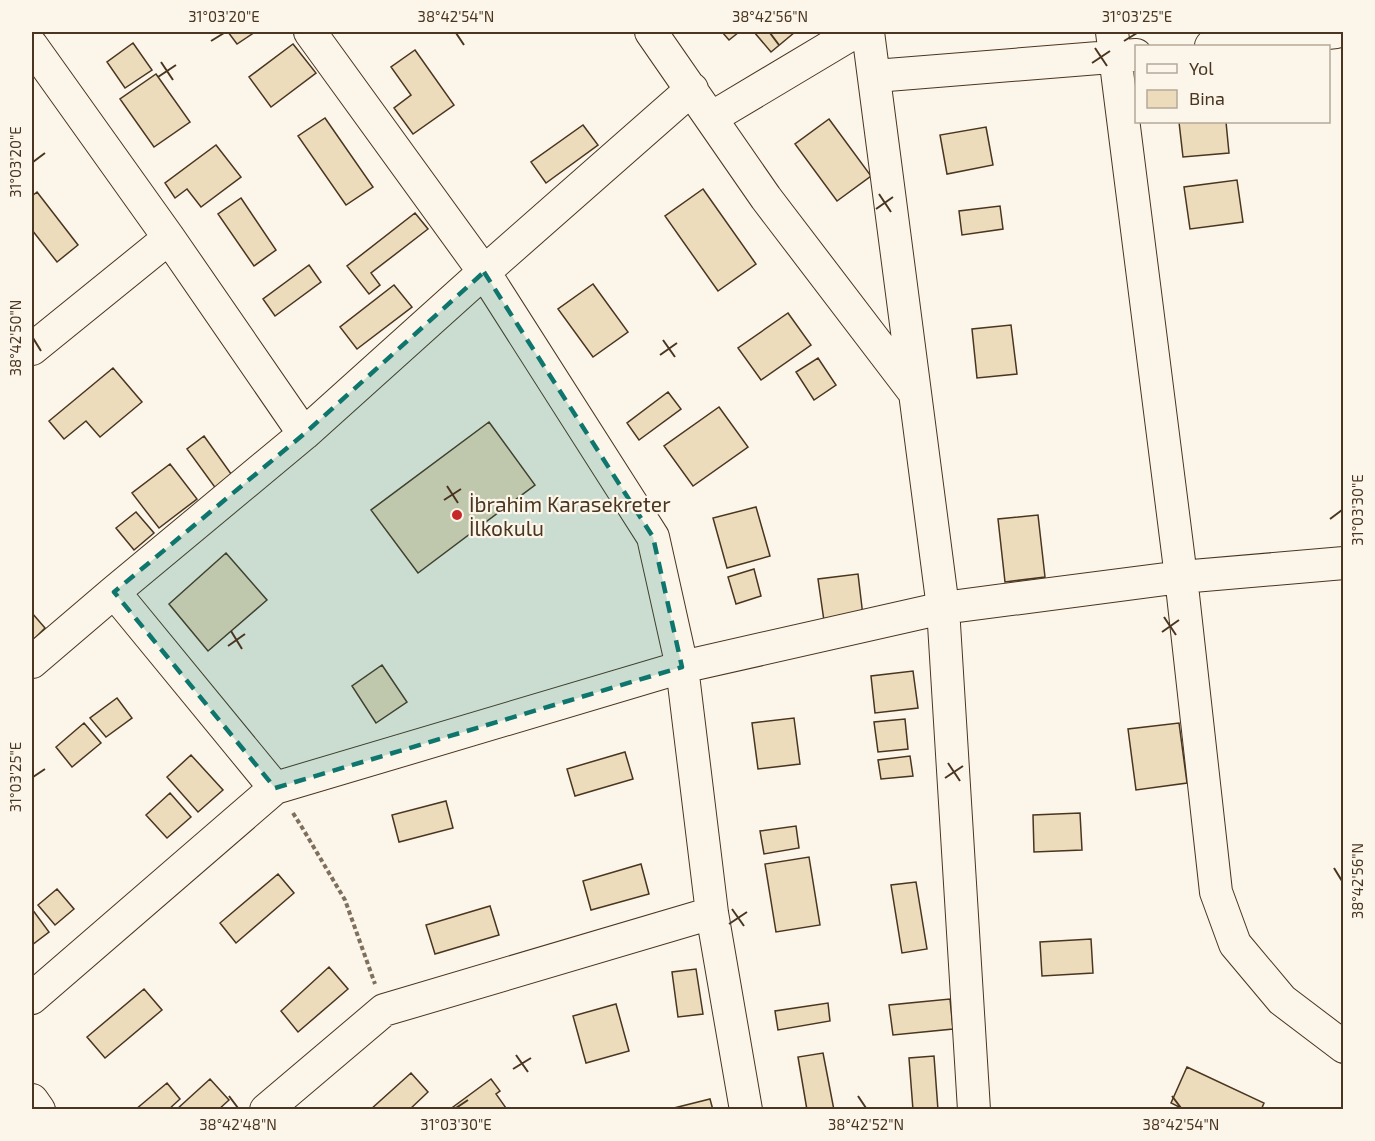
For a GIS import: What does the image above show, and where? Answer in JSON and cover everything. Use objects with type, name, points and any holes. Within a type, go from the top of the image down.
[{"type":"street","points":[[310,32],[484,272],[653,537],[682,667],[712,913],[746,1110]]},
{"type":"street","points":[[651,32],[693,89],[766,198],[916,394]]},
{"type":"street","points":[[711,118],[855,32]]},
{"type":"street","points":[[868,32],[943,608],[974,1110]]},
{"type":"street","points":[[1220,45],[1336,32]]},
{"type":"street","points":[[874,76],[1122,48],[1216,892],[1235,944],[1282,1000],[1344,1047]]},
{"type":"street","points":[[35,59],[170,238],[304,434]]},
{"type":"street","points":[[32,662],[304,434],[693,89]]},
{"type":"street","points":[[32,349],[170,238]]},
{"type":"street","points":[[32,998],[275,788],[682,667],[943,608],[1181,577],[1344,563]]},
{"type":"street","points":[[114,591],[275,788]]},
{"type":"street","points":[[266,1110],[384,1010],[712,913]]},
{"type":"street","points":[[32,1100],[39,1110]]},
{"type":"path","points":[[275,788],[303,829],[345,900],[384,1010]]},
{"type":"highlighted area","points":[[484,272],[653,537],[682,667],[275,788],[114,592],[304,434]]},
{"type":"building","points":[[228,32],[255,32],[237,44]]},
{"type":"building","points":[[722,32],[739,32],[729,40]]},
{"type":"building","points":[[754,32],[795,32],[771,52]]},
{"type":"building","points":[[133,43],[152,70],[125,88],[107,62]]},
{"type":"building","points":[[293,44],[316,73],[271,107],[249,77]]},
{"type":"building","points":[[415,50],[454,105],[413,134],[394,108],[411,95],[391,67]]},
{"type":"building","points":[[156,74],[190,122],[154,147],[120,99]]},
{"type":"building","points":[[325,118],[373,187],[346,205],[298,136]]},
{"type":"building","points":[[829,119],[871,176],[837,201],[795,144]]},
{"type":"building","points":[[1179,123],[1226,123],[1229,153],[1183,157]]},
{"type":"building","points":[[583,125],[598,145],[546,183],[531,162]]},
{"type":"building","points":[[986,127],[993,165],[947,174],[940,135]]},
{"type":"building","points":[[216,145],[241,177],[201,207],[187,189],[175,198],[165,183]]},
{"type":"building","points":[[1237,180],[1243,222],[1190,229],[1184,187]]},
{"type":"building","points":[[703,189],[756,264],[718,291],[665,216]]},
{"type":"building","points":[[37,192],[78,245],[57,262],[32,230],[32,196]]},
{"type":"building","points":[[241,198],[276,250],[254,266],[218,214]]},
{"type":"building","points":[[1000,206],[1003,229],[962,235],[959,211]]},
{"type":"building","points":[[415,213],[428,229],[371,273],[380,285],[369,294],[347,266]]},
{"type":"building","points":[[309,265],[321,282],[275,316],[263,299]]},
{"type":"building","points":[[593,284],[628,332],[593,357],[558,309]]},
{"type":"building","points":[[394,285],[412,307],[357,349],[340,327]]},
{"type":"building","points":[[788,313],[811,345],[761,380],[738,348]]},
{"type":"building","points":[[1011,325],[1017,374],[977,378],[972,329]]},
{"type":"building","points":[[818,358],[836,385],[814,400],[796,372]]},
{"type":"building","points":[[113,368],[142,402],[100,437],[86,421],[64,439],[49,421]]},
{"type":"building","points":[[668,392],[681,409],[639,440],[627,423]]},
{"type":"building","points":[[719,407],[748,447],[693,486],[664,446]]},
{"type":"building","points":[[489,422],[535,485],[418,573],[371,510]]},
{"type":"building","points":[[204,436],[239,485],[222,497],[187,449]]},
{"type":"building","points":[[170,464],[197,499],[159,528],[132,493]]},
{"type":"building","points":[[756,507],[770,556],[727,568],[713,518]]},
{"type":"building","points":[[136,512],[154,533],[134,550],[116,528]]},
{"type":"building","points":[[1038,515],[1045,577],[1005,582],[998,519]]},
{"type":"building","points":[[226,553],[267,600],[208,651],[169,604]]},
{"type":"building","points":[[754,569],[761,596],[736,604],[728,577]]},
{"type":"building","points":[[858,574],[863,616],[824,621],[818,579]]},
{"type":"building","points":[[32,613],[45,628],[32,641]]},
{"type":"building","points":[[382,665],[407,702],[376,723],[352,686]]},
{"type":"building","points":[[913,671],[918,708],[875,713],[871,676]]},
{"type":"building","points":[[117,698],[132,718],[106,737],[90,718]]},
{"type":"building","points":[[794,718],[800,764],[758,769],[752,723]]},
{"type":"building","points":[[905,719],[908,749],[878,752],[874,722]]},
{"type":"building","points":[[84,723],[101,743],[72,767],[56,747]]},
{"type":"building","points":[[1179,723],[1187,783],[1136,790],[1128,729]]},
{"type":"building","points":[[625,752],[633,779],[575,796],[567,769]]},
{"type":"building","points":[[191,755],[223,790],[198,812],[167,777]]},
{"type":"building","points":[[910,756],[913,776],[881,779],[878,760]]},
{"type":"building","points":[[170,793],[191,817],[167,838],[146,815]]},
{"type":"building","points":[[446,801],[453,828],[399,842],[392,815]]},
{"type":"building","points":[[1080,813],[1082,850],[1034,852],[1033,815]]},
{"type":"building","points":[[796,826],[799,848],[764,854],[760,831]]},
{"type":"building","points":[[809,857],[820,925],[776,932],[765,864]]},
{"type":"building","points":[[641,864],[649,894],[591,910],[583,881]]},
{"type":"building","points":[[278,874],[294,893],[236,943],[220,923]]},
{"type":"building","points":[[916,882],[927,949],[902,953],[891,885]]},
{"type":"building","points":[[57,889],[74,909],[55,925],[38,905]]},
{"type":"building","points":[[490,906],[499,935],[435,954],[426,925]]},
{"type":"building","points":[[32,909],[49,932],[32,945]]},
{"type":"building","points":[[1091,939],[1093,973],[1042,976],[1040,942]]},
{"type":"building","points":[[329,967],[348,989],[298,1032],[281,1011]]},
{"type":"building","points":[[696,969],[703,1014],[678,1017],[672,972]]},
{"type":"building","points":[[144,989],[162,1010],[105,1058],[87,1037]]},
{"type":"building","points":[[950,999],[953,1029],[893,1035],[889,1005]]},
{"type":"building","points":[[828,1003],[830,1021],[778,1030],[775,1011]]},
{"type":"building","points":[[616,1004],[629,1051],[586,1063],[573,1016]]},
{"type":"building","points":[[823,1053],[834,1110],[807,1110],[798,1057]]},
{"type":"building","points":[[934,1056],[938,1110],[913,1110],[909,1058]]},
{"type":"building","points":[[1187,1067],[1264,1103],[1261,1110],[1185,1110],[1171,1103]]},
{"type":"building","points":[[411,1073],[428,1092],[409,1110],[370,1110]]},
{"type":"building","points":[[210,1079],[229,1100],[218,1110],[176,1110]]},
{"type":"building","points":[[491,1079],[500,1091],[496,1094],[506,1108],[505,1110],[449,1110]]},
{"type":"building","points":[[167,1083],[180,1099],[168,1110],[135,1110]]},
{"type":"building","points":[[710,1099],[713,1110],[666,1110]]},
{"type":"place","name":"İbrahim Karasekreter İlkokulu","points":[[457,515]]}]
